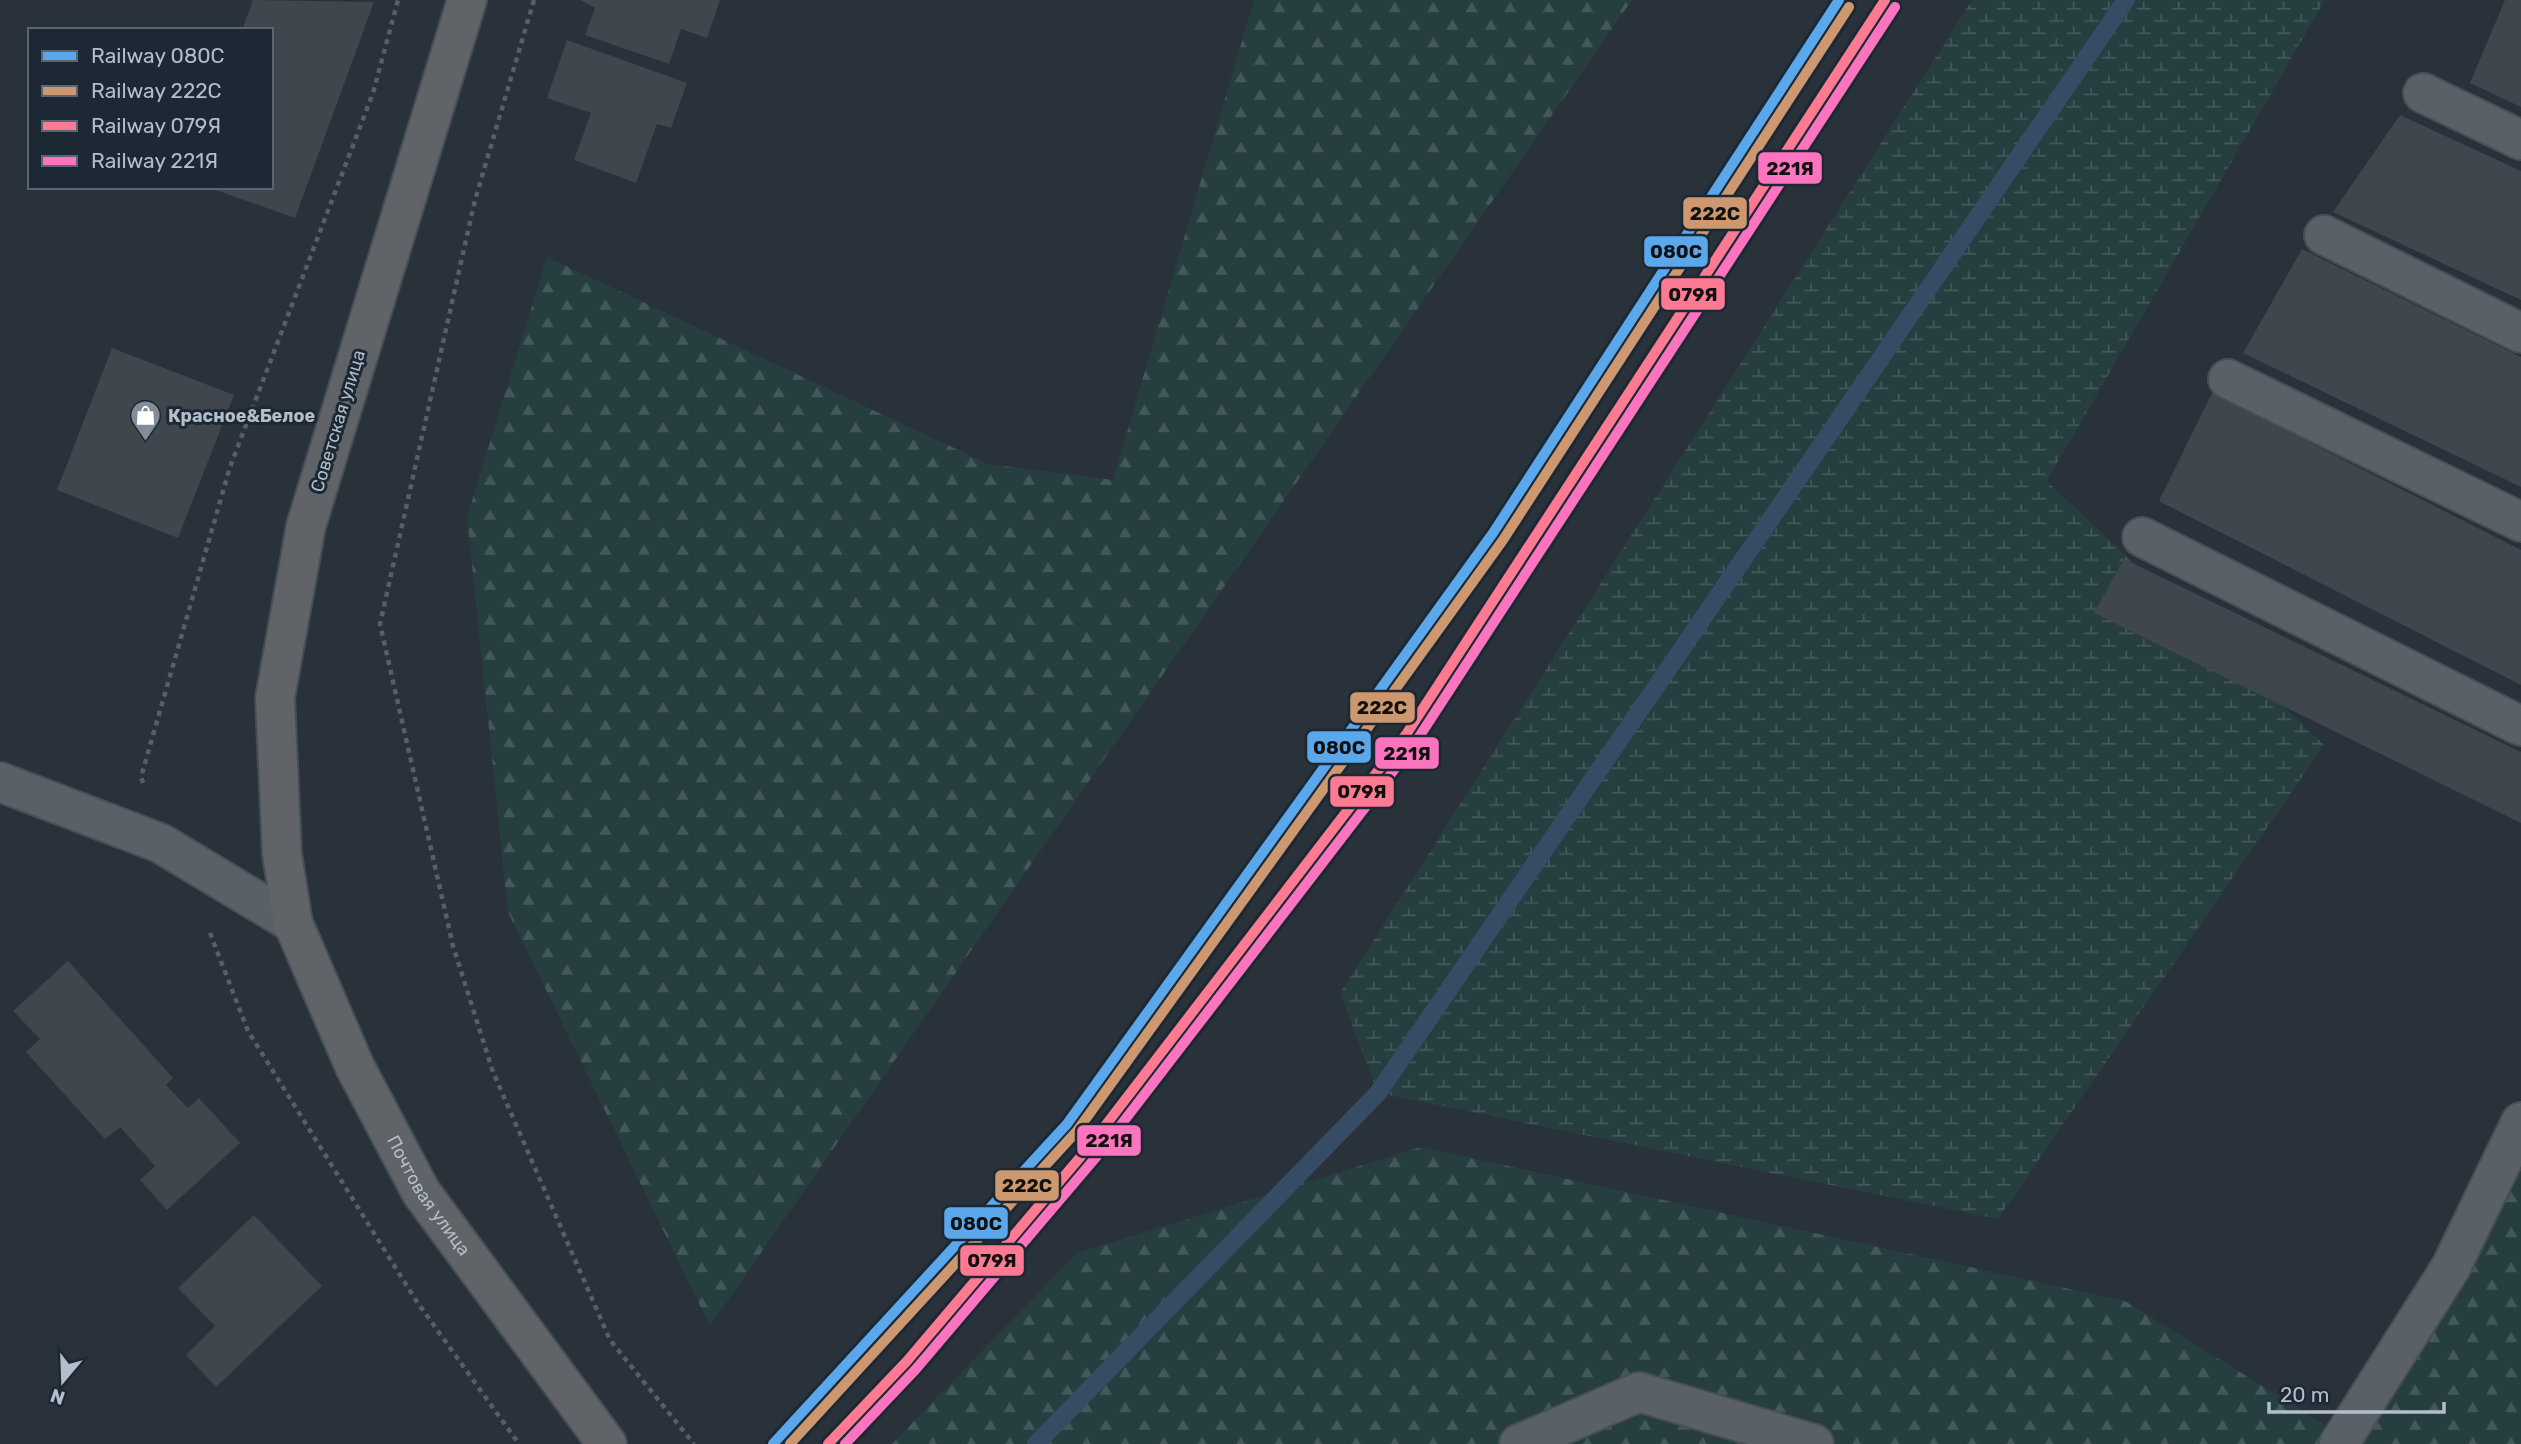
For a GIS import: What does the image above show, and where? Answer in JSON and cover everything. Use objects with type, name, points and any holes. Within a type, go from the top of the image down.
[{"type":"highway","name":"Советская улица","points":[[282,854],[275,698],[306,526],[467,0]]},
{"type":"highway","name":"Почтовая улица","points":[[282,854],[293,923],[355,1067],[421,1192],[607,1444]]},
{"type":"street","points":[[2423,93],[2521,140]]},
{"type":"street","points":[[2324,235],[2521,333]]},
{"type":"street","points":[[2228,379],[2521,522]]},
{"type":"street","points":[[2142,537],[2521,726]]},
{"type":"street","points":[[0,782],[160,843],[293,923]]},
{"type":"street","points":[[2339,1444],[2451,1267],[2521,1122]]},
{"type":"street","points":[[1519,1444],[1639,1392],[1814,1444]]},
{"type":"path","points":[[160,843],[141,776],[230,467],[373,93],[398,0]]},
{"type":"path","points":[[534,0],[475,200],[380,624],[453,946],[493,1072],[610,1340],[694,1444]]},
{"type":"path","points":[[208,929],[248,1031],[415,1299],[519,1444]]},
{"type":"green space","points":[[1254,0],[1632,0],[710,1326],[508,912],[467,517],[547,257],[988,464],[1113,480]]},
{"type":"green space","points":[[1972,0],[2325,0],[2047,481],[2324,745],[1998,1219],[1378,1093],[1340,993]]},
{"type":"green space","points":[[1421,1147],[2125,1301],[2340,1434],[2521,1164],[2521,1444],[892,1444],[1077,1253]]},
{"type":"building","points":[[253,0],[374,2],[295,218],[213,189],[273,189],[273,28],[243,28]]},
{"type":"building","points":[[580,0],[720,0],[707,38],[681,29],[669,64],[585,35],[595,8]]},
{"type":"building","points":[[2505,0],[2521,0],[2521,107],[2470,83]]},
{"type":"building","points":[[567,40],[687,83],[671,128],[657,124],[636,183],[574,160],[591,113],[547,98]]},
{"type":"building","points":[[2400,115],[2521,171],[2521,300],[2333,212]]},
{"type":"building","points":[[2302,249],[2521,357],[2521,487],[2243,353]]},
{"type":"building","name":"Красное&Белое","points":[[112,348],[234,395],[178,538],[57,490]]},
{"type":"building","points":[[2212,393],[2521,550],[2521,685],[2159,501]]},
{"type":"building","points":[[2124,559],[2521,752],[2521,823],[2094,613]]},
{"type":"building","points":[[68,961],[173,1078],[166,1085],[188,1108],[199,1098],[240,1143],[167,1210],[140,1180],[155,1166],[120,1127],[105,1139],[26,1052],[40,1039],[13,1011]]},
{"type":"building","points":[[254,1215],[322,1286],[216,1387],[186,1355],[215,1326],[178,1288]]},
{"type":"waterway","points":[[1036,1444],[1378,1093],[2126,0]]},
{"type":"rail line","name":"080С","points":[[773,1444],[1067,1124],[1493,533],[1839,0]]},
{"type":"rail line","name":"079Я","points":[[828,1444],[907,1361],[1088,1148],[1407,733],[1885,0]]},
{"type":"rail line","name":"222С","points":[[790,1444],[1077,1131],[1503,540],[1849,7]]},
{"type":"rail line","name":"221Я","points":[[845,1444],[916,1369],[1097,1156],[1417,740],[1895,7]]},
{"type":"place","name":"Красное&Белое","points":[[145,443]]}]
